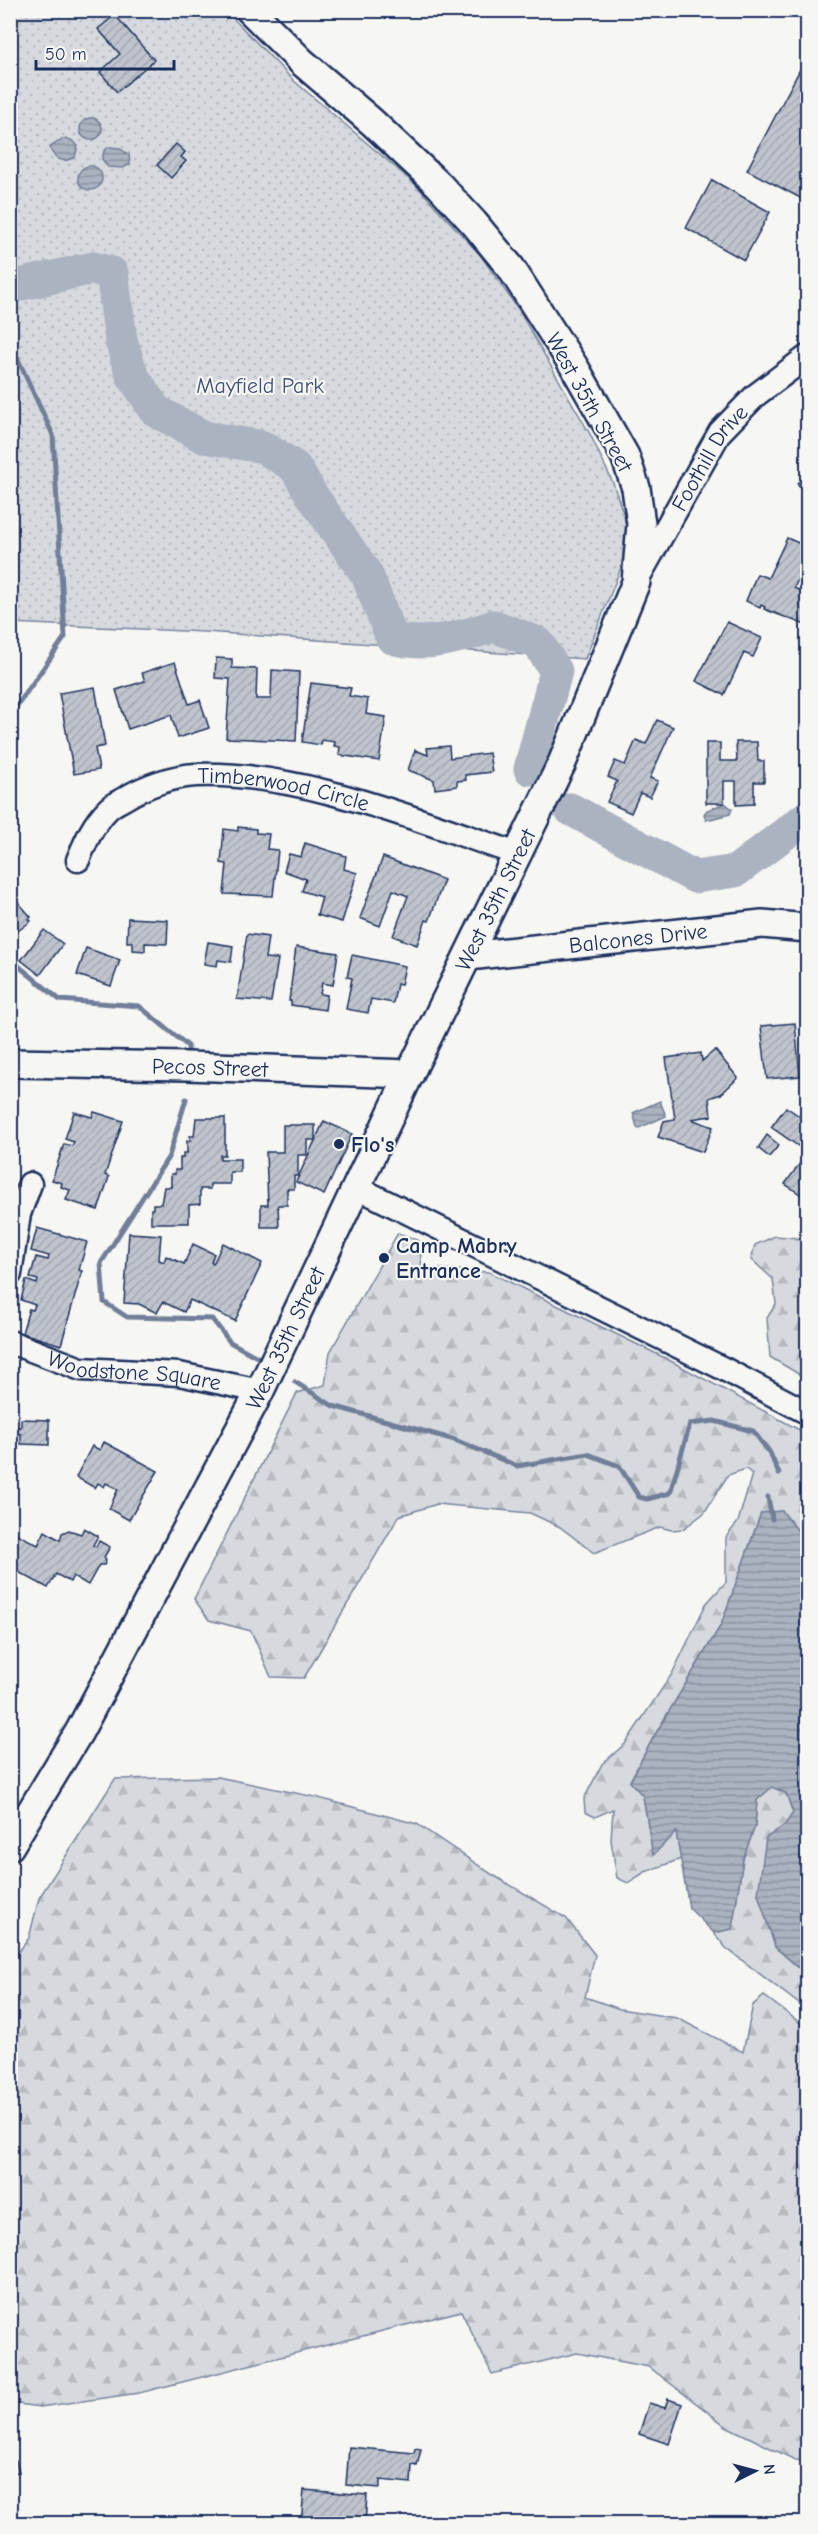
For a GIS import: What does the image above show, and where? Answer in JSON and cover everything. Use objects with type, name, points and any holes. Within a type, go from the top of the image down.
[{"type":"street","name":"West 35th Street","points":[[10,1846],[79,1732],[260,1391],[410,1074],[562,764],[636,582],[641,525],[636,488],[625,456],[575,368],[511,268],[439,185],[372,122],[302,62],[250,10]]},
{"type":"street","name":"Foothill Drive","points":[[636,582],[720,432],[756,395],[807,356]]},
{"type":"street","name":"Timberwood Circle","points":[[78,860],[90,830],[109,808],[141,789],[194,775],[229,776],[277,782],[339,795],[518,854]]},
{"type":"street","name":"Balcones Drive","points":[[469,956],[762,924],[807,928]]},
{"type":"street","name":"Pecos Street","points":[[10,1063],[187,1066],[410,1074]]},
{"type":"street","points":[[10,1274],[26,1184]]},
{"type":"street","points":[[356,1187],[724,1369],[807,1413]]},
{"type":"street","name":"Woodstone Square","points":[[10,1342],[81,1369],[179,1374],[260,1391]]},
{"type":"green space","name":"Mayfield Park","points":[[11,11],[226,11],[293,80],[415,184],[481,256],[518,309],[590,434],[613,483],[626,522],[628,550],[585,659],[205,632],[11,623]]},
{"type":"green space","points":[[398,1233],[419,1241],[422,1268],[489,1272],[665,1358],[807,1434],[807,1542],[782,1511],[761,1513],[721,1625],[630,1781],[643,1796],[653,1854],[676,1832],[681,1859],[645,1872],[628,1883],[617,1878],[611,1840],[613,1809],[595,1817],[585,1812],[584,1799],[602,1764],[625,1744],[672,1674],[706,1604],[726,1582],[726,1537],[738,1522],[752,1474],[746,1469],[728,1475],[704,1513],[683,1529],[671,1530],[660,1527],[594,1553],[560,1527],[530,1513],[437,1504],[399,1516],[304,1678],[271,1677],[251,1631],[209,1620],[194,1599],[297,1393],[325,1385],[330,1352]]},
{"type":"green space","points":[[775,1236],[797,1238],[807,1242],[807,1379],[770,1357],[767,1318],[776,1304],[773,1279],[751,1259],[755,1245]]},
{"type":"green space","points":[[218,1777],[315,1797],[417,1824],[493,1875],[566,1918],[595,1955],[585,1997],[620,2009],[677,2018],[743,2052],[753,2005],[764,1996],[807,2028],[807,2461],[795,2460],[726,2426],[649,2367],[577,2353],[492,2374],[461,2311],[139,2393],[40,2407],[11,2403],[11,1962],[29,1938],[39,1898],[115,1779]]},
{"type":"green space","points":[[772,1787],[786,1793],[793,1813],[785,1825],[766,1838],[775,1947],[807,1975],[807,2010],[726,1948],[714,1933],[732,1929],[743,1859],[755,1826],[757,1800]]},
{"type":"shaded area","points":[[91,118],[99,121],[102,129],[99,137],[91,140],[83,137],[80,129],[83,121]]},
{"type":"shaded area","points":[[63,139],[71,140],[78,146],[75,157],[62,160],[51,151],[50,147]]},
{"type":"shaded area","points":[[109,147],[119,148],[129,155],[130,164],[123,168],[108,167],[102,159],[104,151]]},
{"type":"shaded area","points":[[90,166],[95,167],[101,173],[101,183],[95,189],[90,190],[85,189],[79,183],[78,178],[79,173],[85,167]]},
{"type":"shaded area","points":[[725,803],[732,809],[730,814],[706,820],[704,814],[707,810]]},
{"type":"shaded area","points":[[660,1101],[666,1116],[637,1127],[633,1113]]},
{"type":"shaded area","points":[[782,1511],[807,1542],[807,1975],[775,1947],[758,1894],[766,1838],[785,1825],[793,1813],[786,1793],[772,1787],[757,1800],[755,1826],[743,1859],[732,1929],[714,1933],[689,1908],[676,1832],[653,1855],[643,1796],[630,1782],[653,1738],[721,1625],[761,1513]]},
{"type":"building","points":[[115,15],[154,60],[117,92],[100,72],[120,54],[98,29]]},
{"type":"building","points":[[808,54],[808,202],[747,170]]},
{"type":"building","points":[[176,144],[185,152],[181,157],[186,161],[171,178],[157,165]]},
{"type":"building","points":[[712,180],[770,212],[744,260],[686,228]]},
{"type":"building","points":[[808,476],[808,498],[797,483]]},
{"type":"building","points":[[787,538],[808,547],[808,558],[794,588],[808,594],[808,626],[764,609],[765,607],[761,605],[760,608],[746,601],[757,574],[768,578]]},
{"type":"building","points":[[727,622],[762,638],[753,657],[744,653],[724,695],[696,681]]},
{"type":"building","points":[[216,658],[232,659],[232,668],[257,669],[256,699],[271,699],[272,670],[299,672],[296,741],[226,738],[230,679],[215,678]]},
{"type":"building","points":[[175,662],[189,704],[200,700],[209,728],[178,738],[171,715],[128,729],[116,690],[145,681],[142,673]]},
{"type":"building","points":[[311,683],[351,688],[349,696],[368,699],[366,714],[386,717],[379,761],[339,755],[340,747],[334,746],[335,742],[322,740],[321,745],[302,742]]},
{"type":"building","points":[[95,687],[105,746],[95,748],[99,770],[74,774],[59,693]]},
{"type":"building","points":[[657,720],[673,727],[650,778],[658,781],[650,797],[640,793],[631,813],[607,802],[617,781],[608,777],[615,761],[625,765],[636,740],[646,744]]},
{"type":"building","points":[[736,742],[757,742],[758,761],[764,761],[764,782],[754,782],[754,804],[736,805],[736,781],[724,781],[724,803],[706,803],[706,743],[720,743],[720,761],[737,761]]},
{"type":"building","points":[[449,746],[450,758],[489,753],[492,772],[465,775],[466,780],[457,781],[457,786],[435,789],[434,780],[408,770],[415,750],[428,755],[427,748]]},
{"type":"building","points":[[238,827],[256,829],[256,833],[269,834],[267,849],[278,850],[273,896],[224,894],[227,864],[221,863],[224,829],[238,831]]},
{"type":"building","points":[[305,843],[346,856],[344,869],[357,873],[342,922],[317,915],[322,897],[302,891],[306,879],[284,871],[289,854],[301,857]]},
{"type":"building","points":[[383,857],[444,880],[429,921],[426,920],[417,945],[393,936],[408,896],[393,890],[380,926],[360,918]]},
{"type":"building","points":[[12,864],[16,884],[11,886],[12,895],[31,917],[29,919],[31,921],[10,937],[10,865]]},
{"type":"building","points":[[128,918],[168,920],[167,944],[145,943],[145,951],[133,950],[133,942],[127,942]]},
{"type":"building","points":[[44,930],[63,944],[40,975],[21,960]]},
{"type":"building","points":[[247,934],[268,937],[265,958],[278,959],[271,1002],[237,999]]},
{"type":"building","points":[[208,942],[233,946],[231,962],[218,960],[217,966],[204,964]]},
{"type":"building","points":[[296,947],[338,953],[333,985],[322,983],[320,994],[327,995],[325,1010],[291,1005],[289,1001]]},
{"type":"building","points":[[86,948],[120,960],[111,986],[77,975]]},
{"type":"building","points":[[352,955],[405,966],[401,985],[397,984],[393,1003],[371,999],[368,1013],[346,1009],[352,978],[347,977]]},
{"type":"building","points":[[795,1023],[800,1076],[767,1079],[761,1026]]},
{"type":"building","points":[[715,1050],[738,1078],[721,1094],[709,1098],[711,1116],[691,1119],[713,1127],[703,1152],[658,1137],[664,1121],[675,1119],[666,1058],[701,1053],[702,1061]]},
{"type":"building","points":[[786,1107],[808,1122],[808,1145],[805,1143],[801,1148],[771,1127]]},
{"type":"building","points":[[74,1112],[92,1117],[94,1112],[123,1121],[105,1175],[109,1177],[98,1210],[66,1200],[70,1190],[61,1187],[62,1183],[52,1180],[64,1144],[72,1146],[74,1142],[65,1139]]},
{"type":"building","points":[[196,1118],[225,1118],[225,1155],[220,1155],[220,1159],[240,1159],[240,1172],[230,1172],[230,1184],[210,1184],[210,1189],[200,1189],[200,1204],[189,1205],[189,1223],[151,1223],[153,1204],[161,1204],[164,1187],[171,1187],[171,1174],[175,1174],[175,1170],[180,1170],[180,1158],[183,1158],[183,1153],[187,1153],[187,1141],[190,1141],[190,1136],[194,1136]]},
{"type":"building","points":[[324,1121],[352,1134],[324,1195],[296,1182]]},
{"type":"building","points":[[10,1122],[15,1123],[10,1139]]},
{"type":"building","points":[[283,1125],[315,1125],[315,1140],[307,1140],[307,1155],[298,1155],[298,1176],[294,1176],[294,1189],[287,1189],[287,1205],[278,1205],[279,1227],[261,1227],[261,1205],[268,1205],[266,1152],[283,1152]]},
{"type":"building","points":[[767,1135],[779,1145],[769,1157],[758,1148]]},
{"type":"building","points":[[808,1152],[808,1195],[806,1198],[785,1184]]},
{"type":"building","points":[[37,1228],[87,1242],[79,1270],[82,1271],[61,1345],[22,1333],[29,1309],[33,1310],[35,1305],[21,1300],[26,1280],[37,1284],[38,1280],[30,1278],[36,1257],[48,1260],[49,1256],[31,1251]]},
{"type":"building","points":[[129,1233],[161,1235],[159,1260],[164,1262],[166,1256],[184,1264],[193,1244],[214,1254],[211,1262],[213,1264],[223,1243],[262,1263],[235,1321],[190,1300],[184,1312],[163,1302],[157,1313],[139,1304],[124,1303]]},
{"type":"building","points":[[21,1419],[49,1420],[49,1445],[21,1444],[21,1434],[12,1433],[13,1469],[10,1469],[10,1427],[21,1427]]},
{"type":"building","points":[[104,1442],[158,1471],[129,1520],[109,1509],[118,1489],[106,1483],[104,1487],[98,1483],[95,1488],[76,1477],[92,1446],[100,1450]]},
{"type":"building","points":[[84,1528],[98,1536],[93,1545],[96,1547],[99,1541],[110,1547],[104,1557],[106,1561],[104,1565],[99,1565],[88,1585],[73,1576],[70,1582],[56,1574],[48,1588],[11,1568],[15,1561],[10,1558],[10,1530],[38,1545],[45,1531],[60,1540],[62,1533],[69,1530],[81,1534]]},
{"type":"building","points":[[668,2399],[682,2404],[669,2444],[639,2434],[649,2403],[665,2408]]},
{"type":"building","points":[[349,2447],[414,2453],[415,2448],[421,2449],[417,2466],[412,2465],[411,2483],[380,2480],[380,2488],[346,2485]]},
{"type":"building","points":[[16,2460],[19,2472],[10,2473],[10,2462]]},
{"type":"building","points":[[304,2490],[367,2495],[365,2524],[301,2524]]},
{"type":"building","points":[[202,2516],[203,2524],[153,2524]]},
{"type":"waterway","points":[[10,287],[93,268],[112,273],[121,340],[132,375],[156,411],[204,437],[263,447],[295,467],[367,575],[392,638],[417,642],[443,640],[494,626],[538,643],[556,671],[530,769]]},
{"type":"waterway","points":[[10,342],[53,435],[65,637],[10,716]]},
{"type":"waterway","points":[[570,809],[695,877],[736,871],[808,816]]},
{"type":"waterway","points":[[10,959],[60,1000],[139,1006],[188,1046],[188,1049]]},
{"type":"waterway","points":[[186,1099],[169,1156],[101,1263],[104,1302],[127,1317],[212,1319],[230,1342],[257,1357]]},
{"type":"waterway","points":[[295,1382],[333,1406],[455,1440],[517,1466],[588,1454],[619,1466],[639,1497],[647,1499],[670,1493],[690,1424],[714,1421],[753,1431],[770,1453],[779,1474]]},
{"type":"waterway","points":[[768,1497],[772,1519]]},
{"type":"place","name":"Flo's","points":[[339,1144]]},
{"type":"place","name":"Camp Mabry Entrance","points":[[384,1258]]}]
